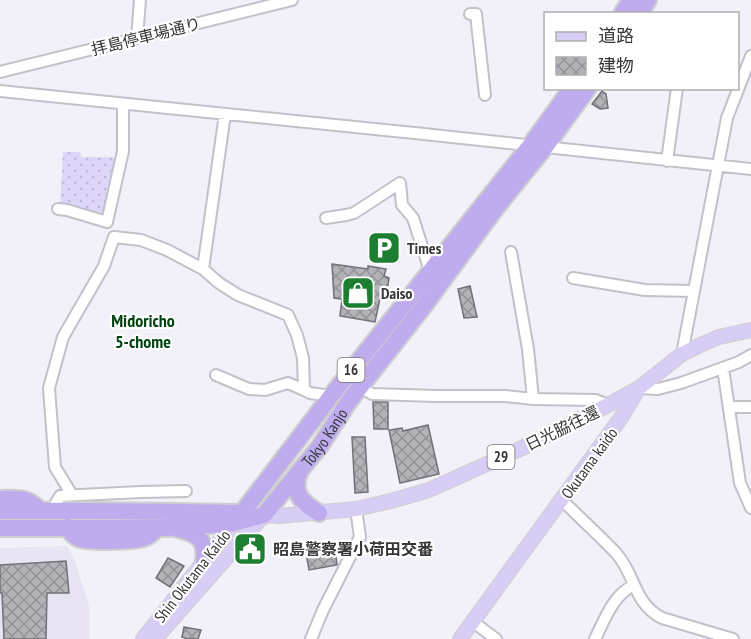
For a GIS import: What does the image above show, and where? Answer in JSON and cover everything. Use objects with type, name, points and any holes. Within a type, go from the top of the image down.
[{"type":"highway","name":"Tokyo Kanjo","points":[[264,515],[320,446],[349,401],[423,307],[495,209],[537,147],[571,90]]},
{"type":"highway","name":"Tokyo Kanjo","points":[[238,518],[430,271],[586,90]]},
{"type":"highway","points":[[299,472],[296,487],[299,496],[319,513]]},
{"type":"highway","points":[[0,499],[22,499],[45,511]]},
{"type":"highway","points":[[0,511],[88,510],[238,518],[264,515]]},
{"type":"highway","points":[[163,528],[183,525],[220,525],[238,518]]},
{"type":"highway","points":[[0,528],[163,528],[189,532],[199,537],[204,546],[204,561]]},
{"type":"main road","name":"Okutama kaido","points":[[460,639],[620,419],[639,388],[682,354],[719,337],[751,330]]},
{"type":"main road","name":"日光脇往還","points":[[264,515],[356,509],[429,490],[520,449],[639,388]]},
{"type":"main road","name":"Shin Okutama Kaido","points":[[155,639],[264,515]]},
{"type":"main road","name":"Shin Okutama Kaido","points":[[143,639],[238,518]]},
{"type":"street","points":[[137,38],[141,0]]},
{"type":"street","name":"拝島停車場通り","points":[[0,72],[292,0]]},
{"type":"street","points":[[470,14],[476,14],[484,95]]},
{"type":"street","points":[[739,87],[751,56]]},
{"type":"street","points":[[667,160],[677,90]]},
{"type":"street","points":[[682,354],[727,118],[738,90]]},
{"type":"street","points":[[0,92],[751,170]]},
{"type":"street","points":[[58,208],[107,222],[123,151],[123,105]]},
{"type":"street","points":[[203,269],[225,114]]},
{"type":"street","points":[[326,218],[354,213],[400,183],[402,205],[413,218],[430,271]]},
{"type":"street","points":[[72,495],[55,467],[49,388],[63,337],[104,266],[114,237],[141,240],[167,250],[203,269],[238,295],[288,315],[297,335],[303,358],[304,390]]},
{"type":"street","points":[[511,252],[528,349],[533,399]]},
{"type":"street","points":[[573,278],[645,290],[694,291]]},
{"type":"street","name":"日光脇往還","points":[[639,388],[658,389],[723,368],[751,355]]},
{"type":"street","points":[[723,368],[740,483],[751,508]]},
{"type":"street","points":[[216,375],[249,389],[265,390],[288,383],[310,393],[331,396]]},
{"type":"street","points":[[360,387],[372,394],[596,400],[608,405]]},
{"type":"street","points":[[729,407],[751,407]]},
{"type":"street","points":[[45,511],[60,496],[186,491]]},
{"type":"street","points":[[562,500],[618,555],[646,607],[652,613],[734,639]]},
{"type":"street","points":[[311,639],[322,610],[360,537],[356,509]]},
{"type":"street","points":[[595,639],[616,598],[625,589],[634,585]]},
{"type":"street","points":[[472,621],[496,639]]},
{"type":"shaded area","points":[[63,152],[80,152],[81,157],[118,157],[108,216],[101,218],[60,206]]},
{"type":"shaded area","points":[[67,546],[75,561],[89,606],[89,639],[0,639],[0,548]]},
{"type":"building","points":[[602,91],[606,94],[608,108],[600,109],[592,104]]},
{"type":"building","points":[[332,264],[386,269],[384,276],[389,278],[387,290],[382,289],[375,322],[340,316],[342,299],[334,298]]},
{"type":"building","points":[[470,286],[477,317],[464,318],[458,289]]},
{"type":"building","points":[[373,402],[388,402],[388,429],[374,429]]},
{"type":"building","points":[[428,425],[439,474],[400,483],[389,430],[402,428],[403,431]]},
{"type":"building","points":[[352,437],[365,437],[368,492],[355,493]]},
{"type":"building","points":[[335,549],[337,565],[309,570],[306,553]]},
{"type":"building","points":[[168,558],[184,566],[170,587],[156,578]]},
{"type":"building","points":[[66,561],[69,593],[47,593],[46,639],[4,639],[0,565]]},
{"type":"building","points":[[184,627],[201,630],[198,639],[182,637]]},
{"type":"place","name":"Times","points":[[384,248]]},
{"type":"place","name":"Daiso","points":[[358,293]]},
{"type":"place","name":"昭島警察署小荷田交番","points":[[250,549]]},
{"type":"district","name":"Midoricho 5-chome","points":[[143,331]]}]
